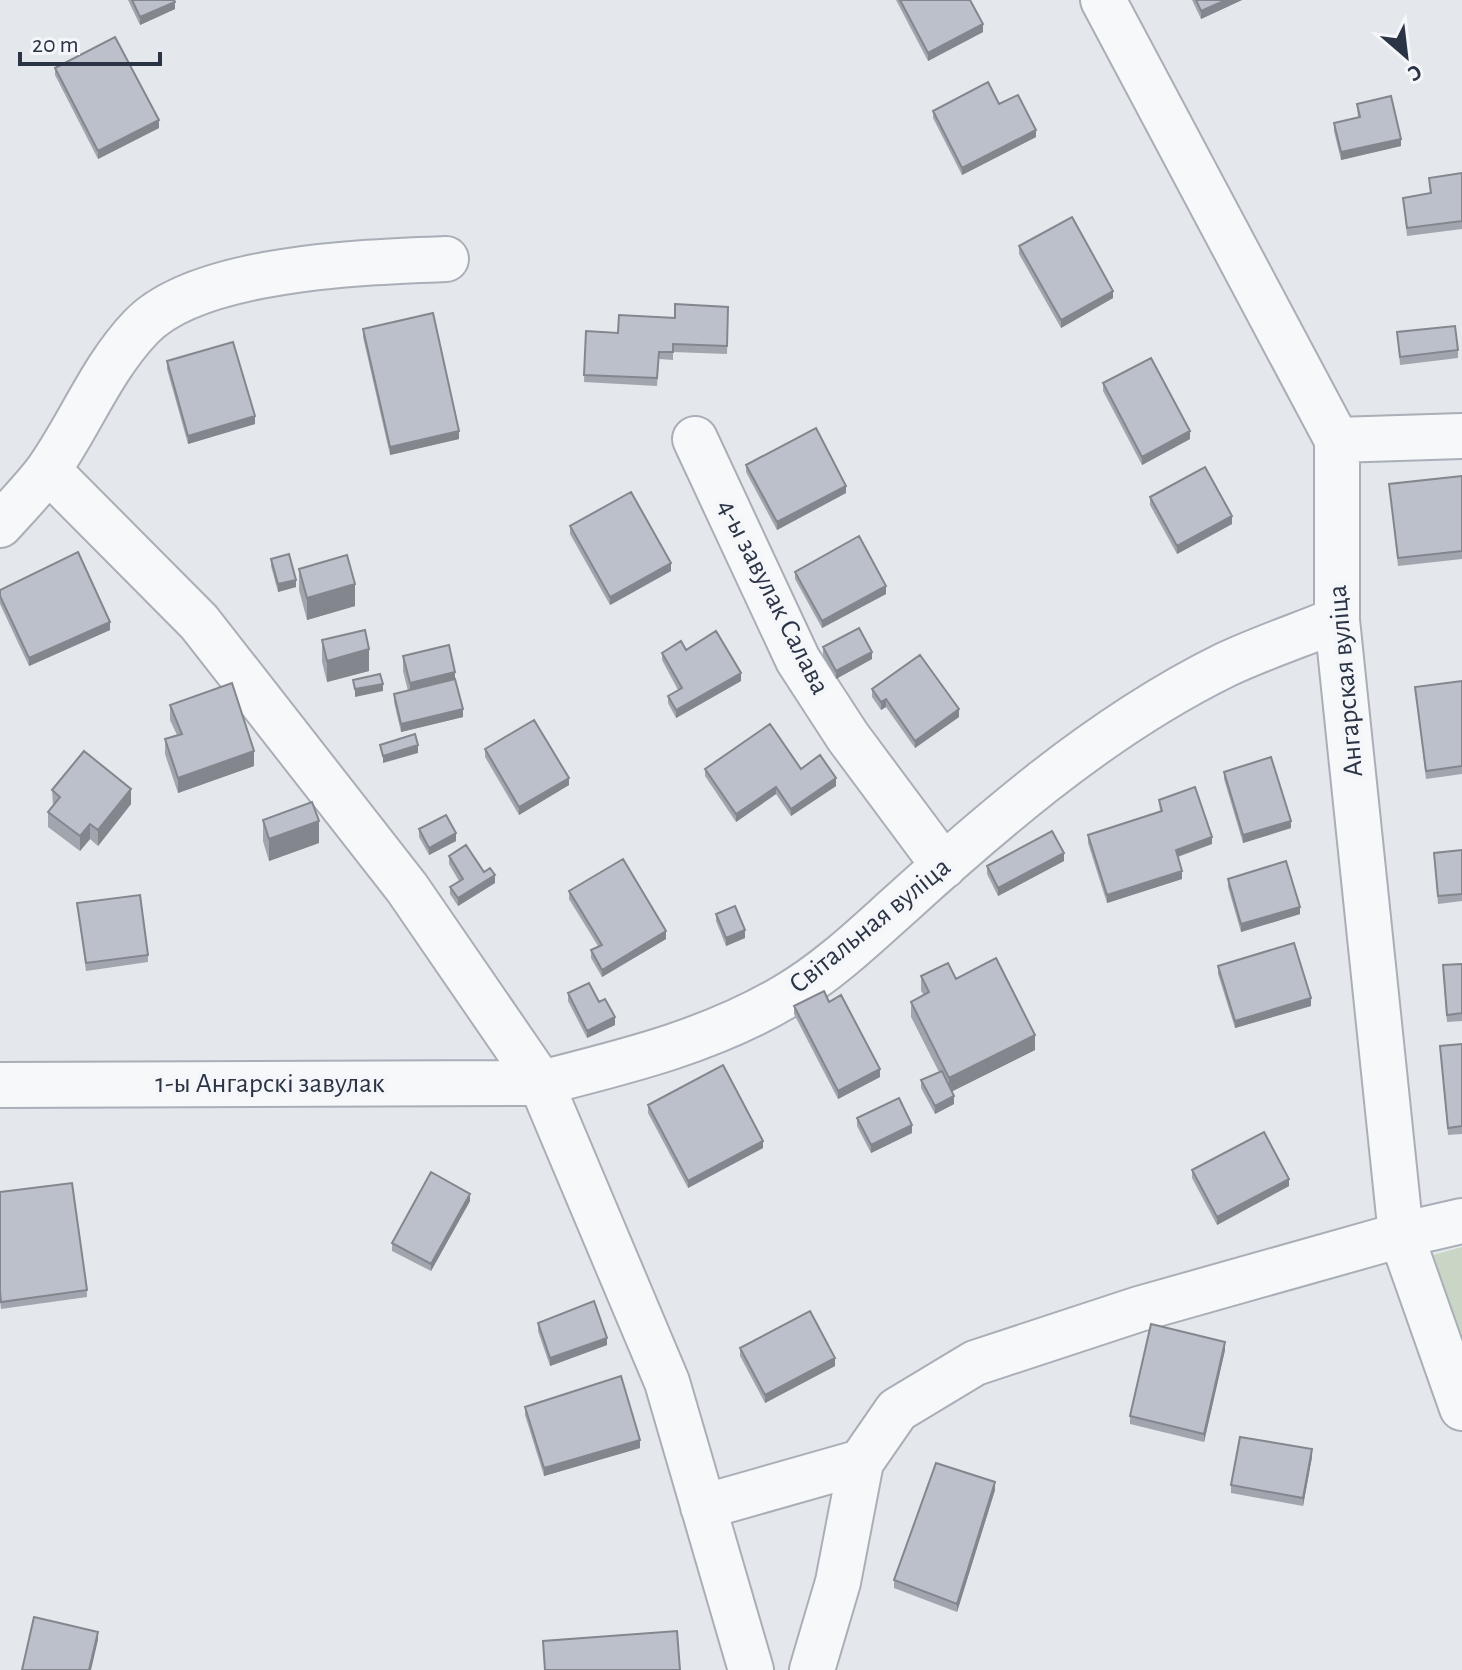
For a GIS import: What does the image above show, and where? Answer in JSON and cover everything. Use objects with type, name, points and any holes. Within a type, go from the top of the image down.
[{"type":"street","name":"Ангарская вуліца","points":[[1103,0],[1337,440],[1337,620],[1401,1235],[1462,1408]]},
{"type":"street","points":[[0,525],[48,470],[107,370],[142,325],[164,309],[193,294],[256,277],[386,261],[446,259]]},
{"type":"street","points":[[1337,440],[1462,436]]},
{"type":"street","name":"4-ы завулак Салава","points":[[695,439],[798,660],[848,737],[944,866]]},
{"type":"street","points":[[48,470],[199,622],[407,888],[541,1083],[667,1382],[751,1670]]},
{"type":"street","name":"Світальная вуліца","points":[[541,1083],[626,1062],[752,1015],[817,975],[1040,784],[1095,743],[1179,689],[1227,664],[1337,620]]},
{"type":"street","name":"1-ы Ангарскі завулак","points":[[0,1085],[541,1083]]},
{"type":"street","points":[[812,1670],[838,1582],[861,1462],[897,1410],[975,1363],[1139,1309],[1401,1235],[1462,1221]]},
{"type":"street","points":[[703,1507],[861,1462]]},
{"type":"green space","points":[[1462,1247],[1462,1348],[1429,1256]]},
{"type":"building","points":[[132,0],[174,0],[175,2],[140,17]]},
{"type":"building","points":[[900,0],[970,0],[983,24],[928,53]]},
{"type":"building","points":[[1196,0],[1226,0],[1201,11]]},
{"type":"building","points":[[115,37],[159,120],[98,151],[55,68]]},
{"type":"building","points":[[988,82],[999,104],[1018,95],[1036,130],[962,168],[933,111]]},
{"type":"building","points":[[1391,96],[1401,139],[1341,152],[1334,123],[1360,117],[1357,104]]},
{"type":"building","points":[[1462,173],[1462,221],[1407,228],[1403,198],[1431,193],[1429,178]]},
{"type":"building","points":[[1072,217],[1113,291],[1061,320],[1019,246]]},
{"type":"building","points":[[675,304],[728,307],[727,346],[673,344],[673,352],[659,352],[657,378],[584,375],[586,331],[618,333],[619,315],[675,318]]},
{"type":"building","points":[[433,313],[459,431],[390,447],[363,329]]},
{"type":"building","points":[[1455,326],[1458,350],[1400,357],[1397,332]]},
{"type":"building","points":[[233,342],[255,416],[188,436],[167,361]]},
{"type":"building","points":[[1151,358],[1190,431],[1142,457],[1103,383]]},
{"type":"building","points":[[816,428],[846,486],[777,522],[746,465]]},
{"type":"building","points":[[1205,467],[1232,516],[1177,546],[1150,497]]},
{"type":"building","points":[[1462,476],[1462,551],[1398,558],[1389,484]]},
{"type":"building","points":[[631,492],[671,563],[610,597],[570,526]]},
{"type":"building","points":[[859,536],[886,586],[822,621],[795,572]]},
{"type":"building","points":[[78,552],[110,622],[29,658],[0,590]]},
{"type":"building","points":[[289,554],[296,580],[278,584],[271,559]]},
{"type":"building","points":[[347,555],[355,584],[307,598],[299,569]]},
{"type":"building","points":[[859,628],[872,652],[836,671],[823,647]]},
{"type":"building","points":[[365,630],[369,649],[327,661],[322,640]]},
{"type":"building","points":[[716,631],[741,673],[676,710],[668,696],[682,688],[662,653],[681,641],[686,650]]},
{"type":"building","points":[[449,645],[455,672],[410,683],[403,656]]},
{"type":"building","points":[[920,655],[959,709],[915,741],[886,699],[881,702],[872,689]]},
{"type":"building","points":[[380,674],[383,684],[355,689],[353,680]]},
{"type":"building","points":[[455,679],[463,709],[401,724],[394,694]]},
{"type":"building","points":[[1462,681],[1462,766],[1426,771],[1415,687]]},
{"type":"building","points":[[232,683],[254,751],[178,778],[165,739],[182,734],[170,705]]},
{"type":"building","points":[[534,720],[569,778],[519,807],[485,749]]},
{"type":"building","points":[[770,724],[801,769],[820,755],[836,778],[791,809],[776,787],[736,814],[705,769]]},
{"type":"building","points":[[415,734],[418,745],[383,756],[380,745]]},
{"type":"building","points":[[84,751],[131,789],[98,830],[90,824],[80,836],[48,812],[60,797],[52,790]]},
{"type":"building","points":[[1271,757],[1291,821],[1243,835],[1224,772]]},
{"type":"building","points":[[1195,787],[1212,837],[1176,850],[1182,871],[1107,895],[1088,835],[1162,811],[1159,800]]},
{"type":"building","points":[[312,802],[319,821],[269,839],[263,820]]},
{"type":"building","points":[[446,815],[456,833],[429,848],[419,829]]},
{"type":"building","points":[[1052,831],[1064,853],[998,888],[987,866]]},
{"type":"building","points":[[466,845],[484,872],[490,868],[495,875],[458,898],[450,887],[463,879],[449,856]]},
{"type":"building","points":[[1462,850],[1462,894],[1438,896],[1434,853]]},
{"type":"building","points":[[623,859],[666,931],[602,970],[591,950],[602,945],[569,891]]},
{"type":"building","points":[[1286,861],[1300,907],[1241,924],[1228,879]]},
{"type":"building","points":[[140,895],[148,955],[86,963],[77,903]]},
{"type":"building","points":[[735,906],[745,930],[726,938],[716,914]]},
{"type":"building","points":[[1294,943],[1311,998],[1235,1021],[1218,966]]},
{"type":"building","points":[[996,958],[1035,1035],[949,1078],[911,1002],[929,992],[921,976],[948,963],[956,979]]},
{"type":"building","points":[[1462,964],[1462,1013],[1447,1015],[1443,965]]},
{"type":"building","points":[[589,983],[599,1002],[605,999],[615,1017],[587,1031],[568,993]]},
{"type":"building","points":[[824,991],[829,1002],[841,995],[880,1069],[838,1091],[794,1006]]},
{"type":"building","points":[[1462,1044],[1462,1126],[1448,1128],[1440,1046]]},
{"type":"building","points":[[723,1065],[763,1141],[688,1181],[648,1105]]},
{"type":"building","points":[[942,1071],[954,1096],[935,1106],[921,1080]]},
{"type":"building","points":[[899,1098],[912,1125],[871,1145],[857,1118]]},
{"type":"building","points":[[1264,1132],[1289,1179],[1217,1217],[1192,1170]]},
{"type":"building","points":[[431,1172],[470,1194],[431,1264],[392,1243]]},
{"type":"building","points":[[72,1183],[87,1290],[1,1302],[0,1192]]},
{"type":"building","points":[[594,1301],[607,1338],[550,1358],[538,1323]]},
{"type":"building","points":[[810,1311],[835,1358],[765,1395],[740,1348]]},
{"type":"building","points":[[1151,1324],[1225,1342],[1204,1434],[1130,1416]]},
{"type":"building","points":[[621,1376],[640,1440],[544,1468],[525,1407]]},
{"type":"building","points":[[1240,1437],[1312,1449],[1303,1498],[1231,1485]]},
{"type":"building","points":[[936,1463],[995,1482],[957,1604],[894,1580]]},
{"type":"building","points":[[34,1617],[98,1632],[89,1670],[22,1670]]},
{"type":"building","points":[[677,1631],[680,1670],[545,1670],[543,1641]]}]
